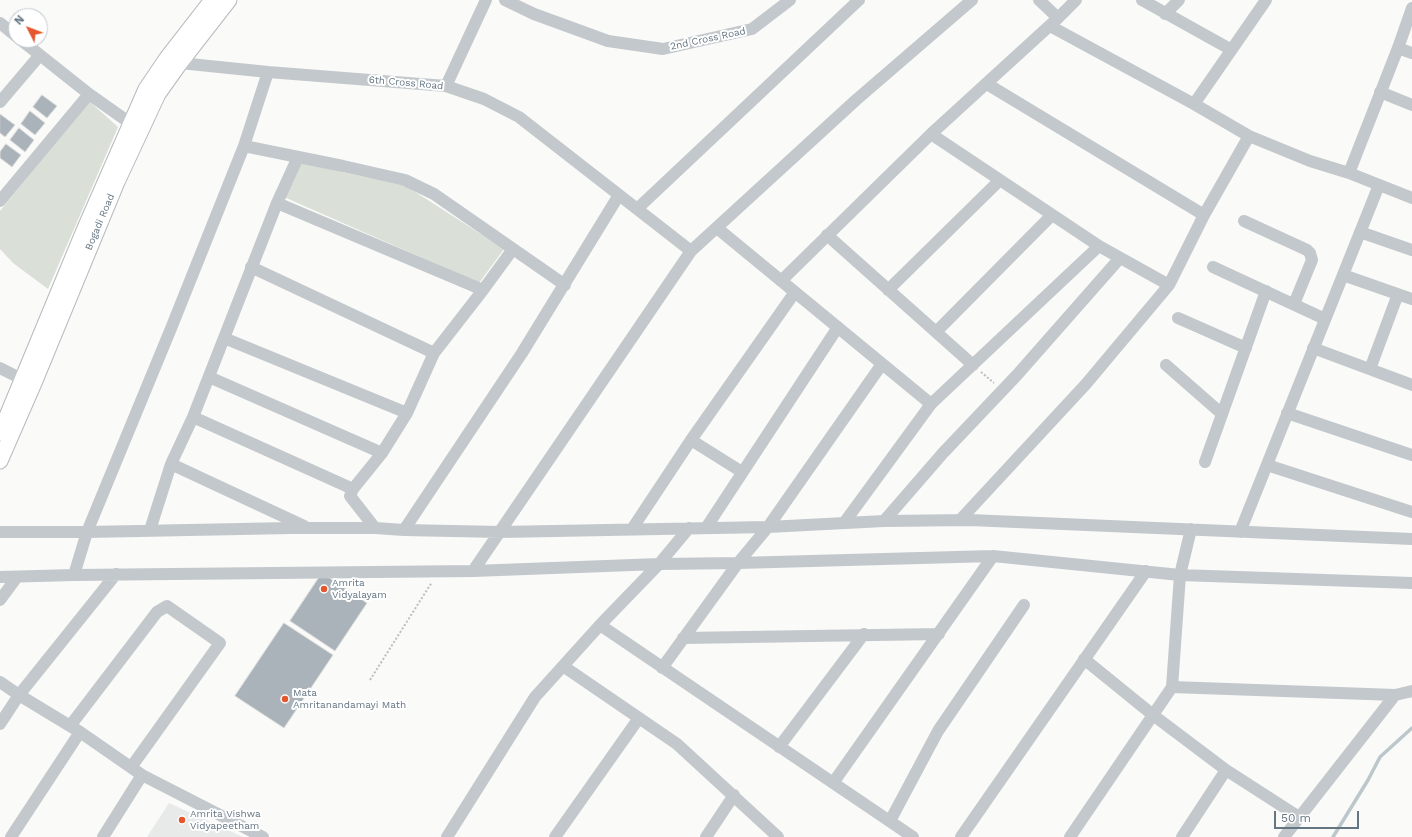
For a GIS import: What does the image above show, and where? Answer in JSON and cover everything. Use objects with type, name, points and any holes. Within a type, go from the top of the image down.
[{"type":"main road","name":"Bogadi Road","points":[[0,461],[117,182],[174,60],[212,0]]},
{"type":"main road","name":"Bogadi Road","points":[[0,433],[85,228],[146,89],[230,0]]},
{"type":"street","points":[[446,86],[486,0]]},
{"type":"street","name":"2nd Cross Road","points":[[506,0],[534,14],[608,41],[663,49],[752,29],[790,0]]},
{"type":"street","points":[[637,209],[859,0]]},
{"type":"street","points":[[473,571],[691,251],[856,100],[972,0]]},
{"type":"street","points":[[1039,0],[1054,22],[1249,136],[1310,160],[1379,184],[1412,198]]},
{"type":"street","points":[[781,281],[826,235],[931,134],[987,84],[1076,0]]},
{"type":"street","points":[[1142,0],[1230,49]]},
{"type":"street","points":[[1165,14],[1179,0]]},
{"type":"street","points":[[1194,104],[1230,49],[1266,0]]},
{"type":"street","points":[[1350,173],[1412,8]]},
{"type":"street","points":[[0,23],[8,30]]},
{"type":"street","points":[[31,48],[89,94],[130,124]]},
{"type":"street","points":[[1398,48],[1412,53]]},
{"type":"street","points":[[0,102],[40,55]]},
{"type":"street","name":"6th Cross Road","points":[[174,60],[268,72],[446,86],[484,99],[519,117],[691,251]]},
{"type":"street","points":[[74,575],[87,532],[244,146],[268,72]]},
{"type":"street","points":[[987,84],[1204,215]]},
{"type":"street","points":[[1380,92],[1412,105]]},
{"type":"street","points":[[0,201],[89,94]]},
{"type":"street","points":[[931,134],[1099,246],[1168,285]]},
{"type":"street","points":[[960,520],[1086,384],[1168,285],[1204,215],[1249,136]]},
{"type":"street","points":[[244,146],[405,180],[434,194],[565,285]]},
{"type":"street","points":[[150,530],[171,464],[193,417],[251,267],[277,203],[298,157]]},
{"type":"street","points":[[888,290],[1000,180]]},
{"type":"street","points":[[1240,532],[1379,184]]},
{"type":"street","points":[[404,530],[522,353],[619,195]]},
{"type":"street","points":[[277,203],[484,290]]},
{"type":"street","points":[[936,332],[1052,215]]},
{"type":"street","points":[[1244,221],[1307,250],[1310,253],[1312,260],[1294,304]]},
{"type":"street","points":[[717,228],[931,404]]},
{"type":"street","points":[[1360,232],[1412,250]]},
{"type":"street","points":[[826,235],[973,365]]},
{"type":"street","points":[[844,523],[931,404],[1099,246]]},
{"type":"street","points":[[375,528],[350,496],[353,489],[382,453],[407,414],[434,352],[484,290],[513,249]]},
{"type":"street","points":[[884,521],[1120,258]]},
{"type":"street","points":[[251,267],[434,352]]},
{"type":"street","points":[[1213,267],[1325,319]]},
{"type":"street","points":[[1343,275],[1412,299]]},
{"type":"street","points":[[1205,462],[1266,291]]},
{"type":"street","points":[[632,529],[691,440],[795,292]]},
{"type":"street","points":[[1370,369],[1398,294]]},
{"type":"street","points":[[1178,318],[1246,348]]},
{"type":"street","points":[[706,528],[838,327]]},
{"type":"street","points":[[224,338],[407,414]]},
{"type":"street","points":[[1313,348],[1412,383]]},
{"type":"street","points":[[662,668],[738,564],[768,527],[882,364]]},
{"type":"street","points":[[1166,365],[1222,414]]},
{"type":"street","points":[[0,368],[22,379]]},
{"type":"street","points":[[209,377],[382,453]]},
{"type":"street","points":[[1288,413],[1412,455]]},
{"type":"street","points":[[193,417],[353,489]]},
{"type":"street","points":[[691,440],[742,472]]},
{"type":"street","points":[[171,464],[308,528]]},
{"type":"street","points":[[1268,464],[1412,512]]},
{"type":"street","points":[[0,532],[308,528],[375,528],[500,532],[768,527],[884,521],[960,520],[1412,539]]},
{"type":"street","points":[[447,837],[535,697],[600,625],[659,564],[688,528]]},
{"type":"street","points":[[1070,837],[1172,687],[1180,575],[1191,530]]},
{"type":"street","points":[[833,783],[993,556]]},
{"type":"street","points":[[0,577],[116,574],[473,571],[659,564],[738,564],[993,556],[1180,575],[1412,583]]},
{"type":"street","points":[[961,837],[1146,571]]},
{"type":"street","points":[[0,724],[19,695],[116,574]]},
{"type":"street","points":[[0,600],[17,577]]},
{"type":"street","points":[[890,821],[938,731],[1024,605]]},
{"type":"street","points":[[11,837],[75,729],[157,612],[167,606],[220,643],[132,766]]},
{"type":"street","points":[[600,625],[913,837]]},
{"type":"street","points":[[779,747],[864,634]]},
{"type":"street","points":[[683,638],[939,634]]},
{"type":"street","points":[[1084,659],[1153,715],[1226,770],[1299,817]]},
{"type":"street","points":[[563,666],[677,744],[778,837]]},
{"type":"street","points":[[0,682],[132,766],[142,775],[263,837]]},
{"type":"street","points":[[1172,687],[1394,695],[1412,691]]},
{"type":"street","points":[[1284,837],[1394,695]]},
{"type":"street","points":[[555,837],[639,718]]},
{"type":"street","points":[[1182,837],[1226,770]]},
{"type":"street","points":[[103,837],[142,775]]},
{"type":"street","points":[[706,837],[734,795]]},
{"type":"path","points":[[973,365],[1003,390]]},
{"type":"path","points":[[370,680],[439,571]]},
{"type":"shaded area","points":[[89,101],[118,127],[48,289],[13,263],[0,249],[0,211]]},
{"type":"shaded area","points":[[301,163],[406,186],[504,249],[479,283],[284,197]]},
{"type":"shaded area","name":"Amrita Vishwa Vidyapeetham","points":[[169,803],[243,837],[147,837]]},
{"type":"building","points":[[42,95],[57,106],[47,118],[33,107]]},
{"type":"building","points":[[30,111],[45,123],[35,135],[21,124]]},
{"type":"building","points":[[0,114],[15,125],[5,137],[0,133]]},
{"type":"building","points":[[19,128],[34,140],[25,152],[10,140]]},
{"type":"building","points":[[6,144],[21,155],[12,167],[0,158],[0,152]]},
{"type":"building","points":[[322,573],[367,603],[335,651],[290,621]]},
{"type":"building","points":[[284,623],[333,655],[284,728],[235,696]]},
{"type":"waterway","points":[[1333,837],[1368,780],[1380,757],[1412,728]]},
{"type":"place","name":"Amrita Vidyalayam","points":[[324,589]]},
{"type":"place","name":"Mata Amritanandamayi Math","points":[[285,699]]},
{"type":"place","name":"Amrita Vishwa Vidyapeetham","points":[[182,820]]}]
